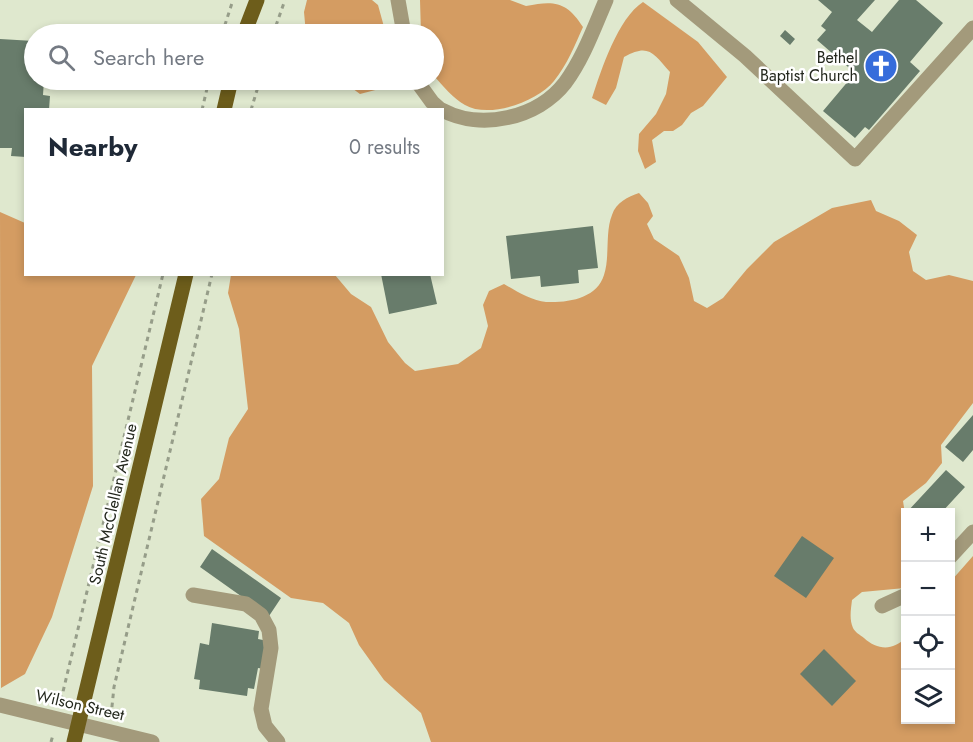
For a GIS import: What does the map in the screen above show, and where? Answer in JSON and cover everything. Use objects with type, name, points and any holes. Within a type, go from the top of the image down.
[{"type":"main road","points":[[248,24],[257,0]]},
{"type":"main road","points":[[224,108],[229,90]]},
{"type":"main road","name":"South McClellan Avenue","points":[[74,742],[186,276]]},
{"type":"street","points":[[398,0],[402,24]]},
{"type":"street","points":[[444,111],[469,120],[495,121],[517,115],[543,103],[564,85],[578,62],[606,0]]},
{"type":"street","points":[[677,0],[745,56],[855,159],[973,28]]},
{"type":"street","points":[[423,90],[440,108]]},
{"type":"street","points":[[955,552],[973,532]]},
{"type":"street","points":[[193,595],[246,604],[261,615],[269,630],[271,648],[261,709],[265,726],[278,742]]},
{"type":"street","points":[[882,606],[901,597]]},
{"type":"street","name":"Wilson Street","points":[[0,705],[152,742]]},
{"type":"path","points":[[225,24],[233,0]]},
{"type":"path","points":[[277,24],[285,0]]},
{"type":"path","points":[[203,108],[207,90]]},
{"type":"path","points":[[252,108],[257,90]]},
{"type":"path","points":[[61,700],[163,276]]},
{"type":"path","points":[[111,716],[114,687],[212,276]]},
{"type":"path","points":[[51,742],[53,735]]},
{"type":"shaded area","points":[[307,0],[372,0],[378,5],[383,24],[305,24],[304,12]]},
{"type":"shaded area","points":[[420,0],[510,0],[526,6],[545,3],[559,5],[571,12],[583,27],[563,68],[546,89],[525,102],[487,110],[465,105],[444,87],[444,24],[421,24]]},
{"type":"shaded area","points":[[643,2],[698,42],[727,77],[703,106],[691,113],[682,125],[673,131],[664,131],[652,140],[656,162],[645,169],[638,151],[639,134],[656,114],[666,94],[670,72],[650,52],[632,53],[624,57],[616,88],[606,105],[592,98],[618,32]]},
{"type":"shaded area","points":[[355,90],[375,90],[360,94]]},
{"type":"shaded area","points":[[639,193],[648,203],[653,216],[647,224],[654,239],[679,256],[689,278],[694,301],[707,308],[723,298],[774,242],[832,208],[871,200],[876,211],[899,221],[917,235],[909,252],[913,271],[926,280],[949,275],[973,281],[973,403],[941,445],[942,463],[926,483],[903,501],[904,508],[901,508],[901,588],[862,592],[852,600],[851,621],[854,629],[874,645],[890,647],[901,641],[901,724],[955,724],[955,576],[973,556],[973,742],[431,742],[421,713],[384,680],[359,645],[349,623],[323,603],[291,598],[204,536],[201,499],[219,479],[229,438],[248,409],[239,329],[228,293],[231,276],[336,276],[351,294],[371,307],[388,342],[405,363],[415,371],[458,364],[481,348],[488,326],[483,305],[489,291],[504,284],[535,300],[555,302],[581,298],[595,289],[606,268],[610,222],[614,210],[623,201]]},
{"type":"shaded area","points":[[0,212],[24,223],[24,276],[136,276],[92,366],[93,486],[52,617],[25,674],[1,688]]},
{"type":"building","name":"Bethel Baptist Church","points":[[818,0],[875,0],[857,20],[872,32],[899,0],[916,0],[943,23],[910,62],[920,71],[869,130],[865,127],[855,138],[823,111],[855,73],[817,40],[826,30],[821,26],[832,12]]},
{"type":"building","points":[[785,30],[795,39],[790,45],[780,36]]},
{"type":"building","points":[[0,39],[24,40],[24,90],[43,90],[43,95],[50,96],[49,108],[24,108],[24,157],[11,156],[12,148],[0,148]]},
{"type":"building","points":[[593,226],[598,268],[578,270],[579,283],[541,287],[540,276],[511,279],[506,236]]},
{"type":"building","points":[[381,276],[430,276],[437,304],[389,314]]},
{"type":"building","points":[[973,415],[973,450],[963,462],[945,447]]},
{"type":"building","points":[[946,470],[965,487],[946,508],[911,508]]},
{"type":"building","points":[[802,536],[834,558],[806,598],[774,576]]},
{"type":"building","points":[[212,549],[281,598],[269,616],[200,567]]},
{"type":"building","points":[[212,623],[259,631],[258,639],[268,641],[264,669],[258,668],[254,689],[248,688],[247,696],[199,689],[200,680],[194,679],[200,643],[209,645]]},
{"type":"building","points":[[824,649],[856,681],[832,706],[800,674]]},
{"type":"place","name":"Bethel Baptist Church","points":[[881,66]]}]
